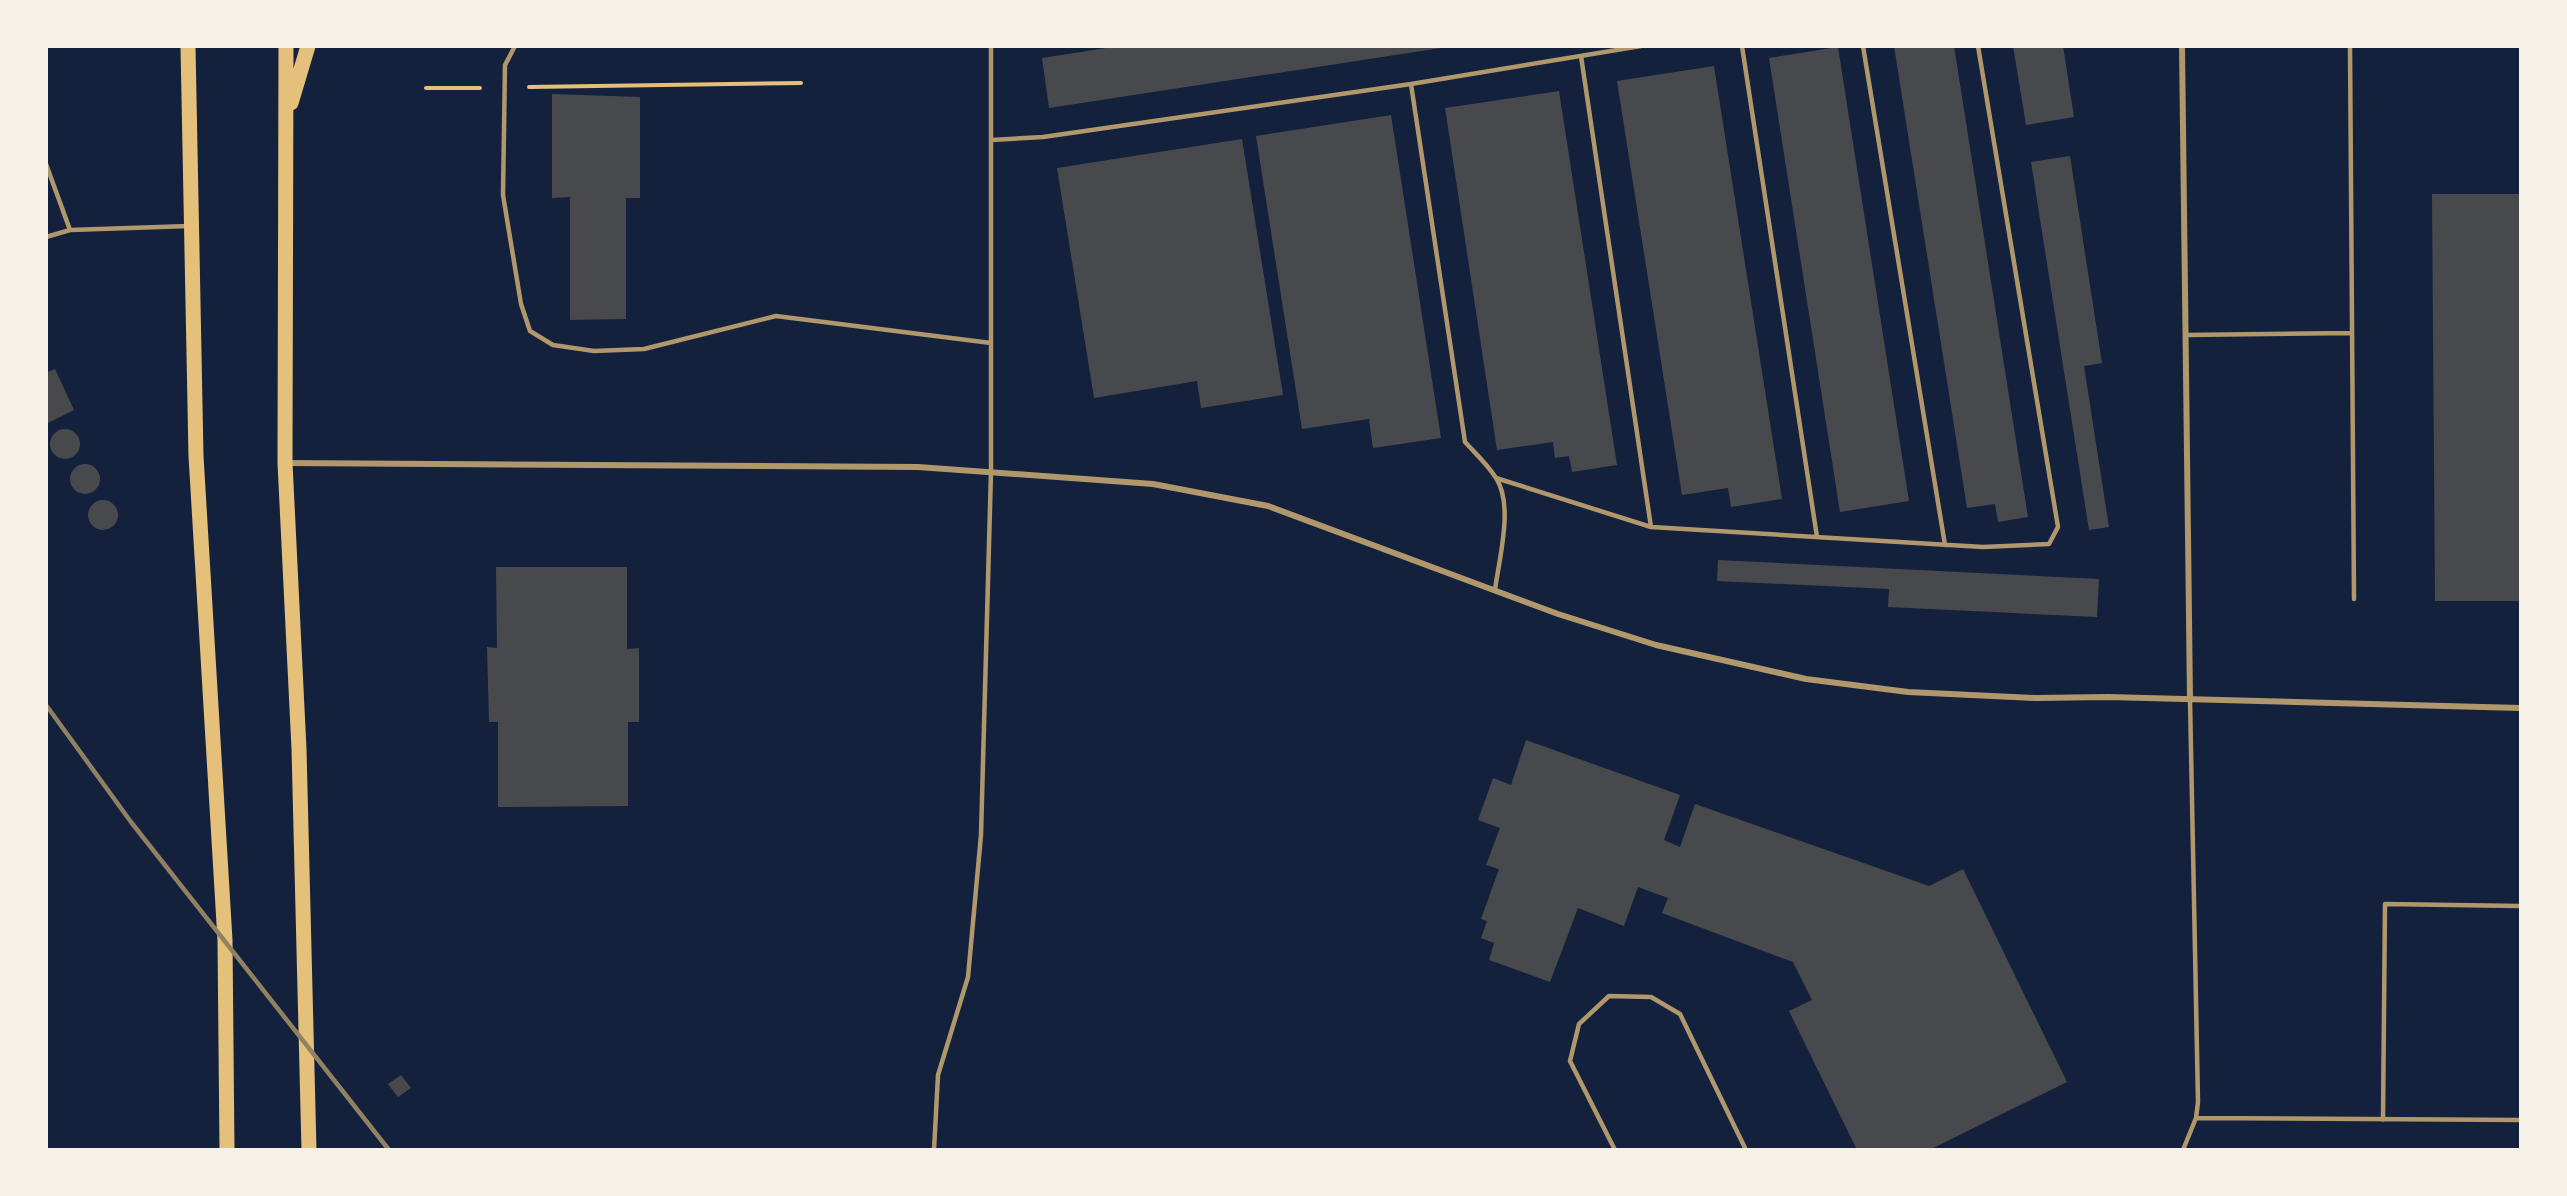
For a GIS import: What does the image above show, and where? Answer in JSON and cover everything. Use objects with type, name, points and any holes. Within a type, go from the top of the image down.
[{"type":"main road","points":[[188,46],[196,456],[225,940],[227,1149]]},
{"type":"main road","points":[[286,46],[285,463],[299,749],[309,1149]]},
{"type":"main road","points":[[286,120],[308,46]]},
{"type":"street","points":[[2182,46],[2190,699]]},
{"type":"street","points":[[285,463],[918,467],[1153,484],[1268,506],[1558,614],[1656,645],[1806,679],[1908,692],[2036,698],[2190,699],[2520,708]]},
{"type":"lane","points":[[515,46],[506,65],[503,195],[521,304],[530,331],[553,345],[584,350],[644,349],[776,316],[991,343]]},
{"type":"lane","points":[[934,1149],[938,1075],[968,977],[981,835],[991,472],[991,46]]},
{"type":"lane","points":[[992,140],[1043,137],[1411,84],[1641,46]]},
{"type":"lane","points":[[1742,46],[1817,537]]},
{"type":"lane","points":[[1863,46],[1945,544]]},
{"type":"lane","points":[[1496,478],[1651,527],[1983,547],[2049,544],[2058,527],[1978,46]]},
{"type":"lane","points":[[2350,46],[2354,599]]},
{"type":"lane","points":[[1581,56],[1651,527]]},
{"type":"lane","points":[[1411,84],[1465,442],[1496,478],[1501,489],[1505,510],[1495,590]]},
{"type":"lane","points":[[46,164],[70,230]]},
{"type":"lane","points":[[46,237],[70,230],[192,226]]},
{"type":"lane","points":[[2186,335],[2351,333]]},
{"type":"lane","points":[[2183,1149],[2196,1118],[2198,1090],[2190,699]]},
{"type":"lane","points":[[2383,1120],[2385,904],[2520,906]]},
{"type":"lane","points":[[1616,1149],[1570,1061],[1579,1024],[1609,996],[1651,997],[1680,1014],[1746,1149]]},
{"type":"lane","points":[[2196,1118],[2520,1120]]},
{"type":"path","points":[[426,88],[482,87],[483,77]]},
{"type":"path","points":[[529,87],[801,83]]},
{"type":"building","points":[[1119,46],[1441,46],[1441,48],[1049,108],[1042,58]]},
{"type":"building","points":[[1894,46],[1954,46],[2028,517],[1998,522],[1995,504],[1967,508]]},
{"type":"building","points":[[2013,46],[2063,46],[2074,117],[2026,125]]},
{"type":"building","points":[[1838,47],[1909,501],[1840,512],[1769,58]]},
{"type":"building","points":[[1714,66],[1782,499],[1731,507],[1728,488],[1682,495],[1617,81]]},
{"type":"building","points":[[1559,91],[1617,465],[1572,472],[1569,456],[1555,458],[1553,442],[1497,450],[1445,108]]},
{"type":"building","points":[[552,94],[640,97],[640,198],[626,198],[626,319],[570,320],[570,197],[552,198]]},
{"type":"building","points":[[1391,115],[1441,438],[1373,448],[1369,419],[1302,429],[1256,136]]},
{"type":"building","points":[[1242,139],[1283,395],[1201,408],[1197,381],[1094,398],[1057,168]]},
{"type":"building","points":[[2070,156],[2102,363],[2084,366],[2109,527],[2089,530],[2031,162]]},
{"type":"building","points":[[2432,194],[2520,194],[2520,601],[2435,601]]},
{"type":"building","points":[[55,369],[74,410],[46,424],[46,373]]},
{"type":"building","points":[[65,429],[76,433],[80,444],[76,455],[65,459],[54,455],[50,444],[54,433]]},
{"type":"building","points":[[85,464],[96,468],[100,479],[96,490],[85,494],[74,490],[70,479],[74,468]]},
{"type":"building","points":[[103,500],[114,504],[118,515],[114,526],[103,530],[92,526],[88,515],[92,504]]},
{"type":"building","points":[[1718,560],[2099,579],[2097,617],[1888,607],[1889,589],[1717,581]]},
{"type":"building","points":[[496,567],[627,567],[627,649],[639,648],[639,722],[628,722],[628,806],[498,807],[498,722],[489,722],[487,647],[497,648]]},
{"type":"building","points":[[1526,740],[1680,795],[1664,840],[1680,847],[1695,804],[1929,886],[1963,869],[2067,1082],[1929,1150],[1857,1150],[1789,1011],[1812,1000],[1793,962],[1662,913],[1668,898],[1638,887],[1624,926],[1578,908],[1550,982],[1489,960],[1494,943],[1481,938],[1487,921],[1481,919],[1499,869],[1486,865],[1500,828],[1478,820],[1493,778],[1511,785]]},
{"type":"building","points":[[401,1075],[411,1088],[398,1097],[388,1084]]},
{"type":"railway","points":[[46,705],[131,822],[389,1150]]}]
